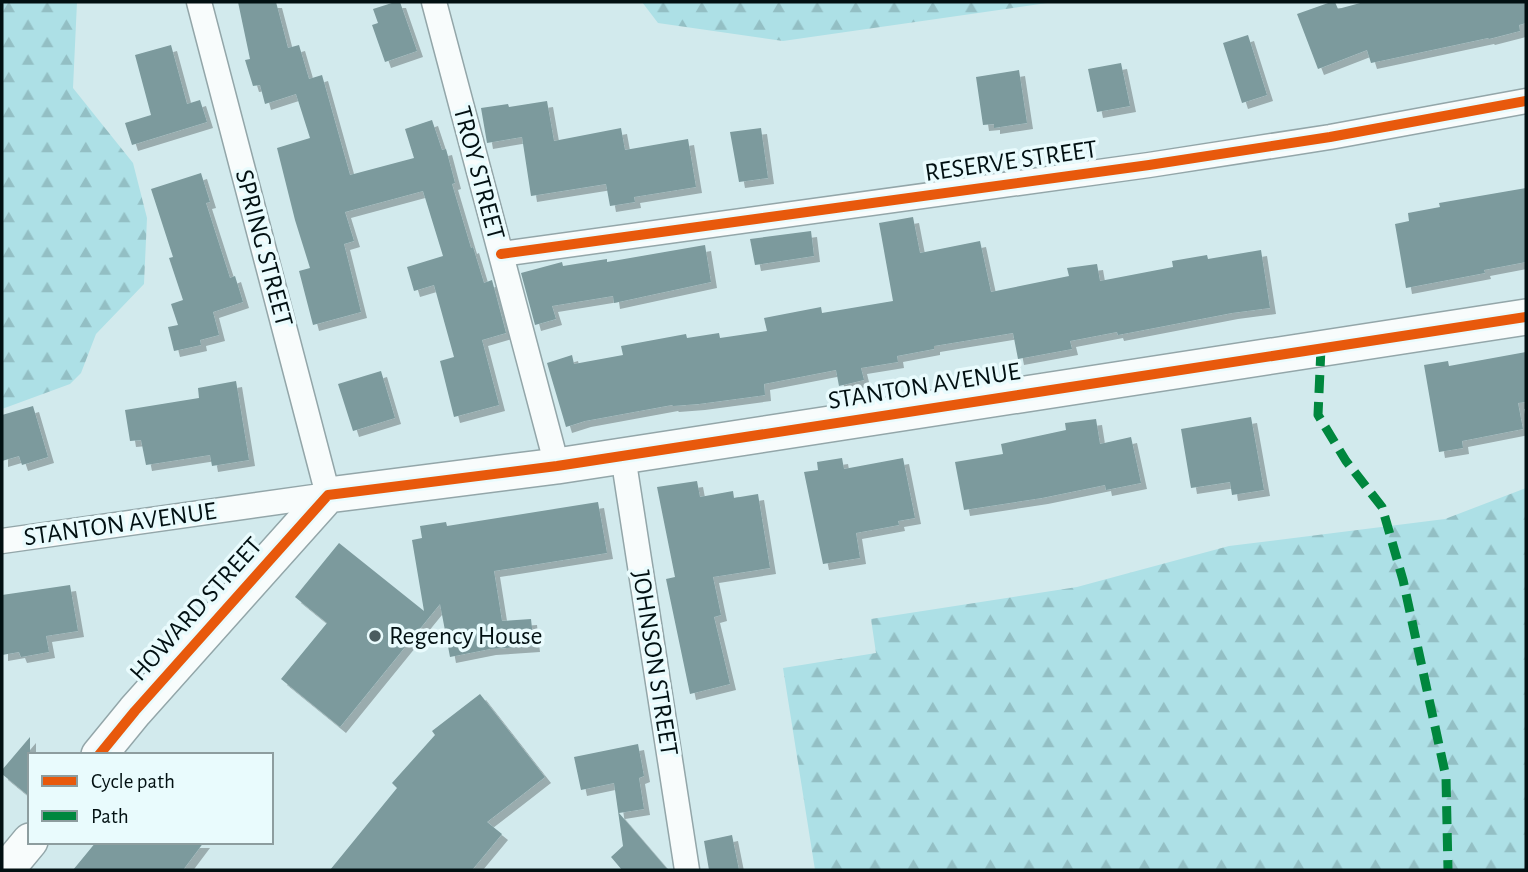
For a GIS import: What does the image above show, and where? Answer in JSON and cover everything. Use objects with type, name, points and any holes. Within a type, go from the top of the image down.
[{"type":"street","name":"SPRING STREET","points":[[199,2],[328,495]]},
{"type":"street","name":"TROY STREET","points":[[434,2],[556,466]]},
{"type":"street","name":"RESERVE STREET","points":[[501,254],[1149,165],[1526,101]]},
{"type":"street","name":"STANTON AVENUE","points":[[2,541],[556,466],[1526,317]]},
{"type":"street","name":"JOHNSON STREET","points":[[624,456],[687,870]]},
{"type":"street","name":"HOWARD STREET","points":[[101,753],[328,495]]},
{"type":"street","points":[[6,870],[28,843]]},
{"type":"green space","points":[[2,2],[77,2],[73,88],[133,163],[147,218],[144,284],[96,334],[81,373],[70,384],[2,409]]},
{"type":"green space","points":[[642,2],[1054,2],[783,41],[658,23]]},
{"type":"green space","points":[[1526,488],[1526,870],[815,870],[783,668],[876,653],[871,619],[1077,587],[1229,546],[1445,519]]},
{"type":"building","points":[[238,2],[276,2],[288,48],[299,45],[309,79],[322,75],[350,175],[414,158],[405,129],[432,120],[442,150],[446,149],[455,183],[452,184],[471,248],[473,247],[484,283],[492,280],[506,333],[482,340],[499,405],[454,417],[440,361],[454,357],[434,285],[414,291],[407,267],[443,256],[423,191],[345,212],[354,241],[344,244],[361,312],[313,325],[299,271],[310,268],[277,148],[310,138],[296,94],[265,104],[260,85],[253,86],[245,60],[250,59]]},
{"type":"building","points":[[400,2],[417,51],[385,62],[372,25],[378,23],[373,9]]},
{"type":"building","points":[[1335,2],[1338,9],[1364,2],[1526,2],[1526,23],[1519,25],[1520,31],[1489,39],[1371,63],[1367,50],[1318,69],[1297,14]]},
{"type":"building","points":[[1248,35],[1267,95],[1242,103],[1223,43]]},
{"type":"building","points":[[171,45],[187,104],[200,100],[207,122],[132,145],[125,123],[151,115],[135,55]]},
{"type":"building","points":[[1121,63],[1130,106],[1097,112],[1088,69]]},
{"type":"building","points":[[1019,70],[1027,123],[994,128],[994,124],[983,125],[976,77]]},
{"type":"building","points":[[547,101],[554,141],[621,128],[625,150],[688,139],[696,187],[634,197],[635,202],[610,206],[606,184],[531,196],[522,137],[487,143],[481,108]]},
{"type":"building","points":[[761,128],[768,178],[739,182],[730,132]]},
{"type":"building","points":[[201,173],[210,202],[206,203],[230,278],[235,276],[243,302],[213,312],[219,335],[200,340],[201,345],[174,351],[168,327],[178,325],[171,304],[183,300],[169,258],[173,257],[151,189]]},
{"type":"building","points":[[1526,188],[1526,262],[1406,288],[1395,224],[1409,221],[1408,213],[1440,207],[1439,203]]},
{"type":"building","points":[[913,217],[920,253],[980,241],[991,292],[1069,276],[1067,268],[1097,264],[1100,281],[1173,267],[1172,261],[1207,255],[1208,259],[1261,250],[1270,308],[1070,341],[1072,349],[1018,359],[1013,333],[934,346],[934,349],[897,356],[898,362],[861,368],[864,380],[839,386],[836,370],[764,384],[765,395],[672,405],[566,427],[547,363],[572,355],[574,364],[623,355],[621,346],[686,334],[687,338],[719,333],[720,338],[767,331],[764,318],[821,307],[822,313],[893,301],[879,223]]},
{"type":"building","points":[[811,231],[814,256],[755,265],[750,239]]},
{"type":"building","points":[[705,245],[711,282],[614,303],[613,296],[552,306],[556,319],[535,325],[521,273],[562,262],[563,266],[607,259],[607,262]]},
{"type":"building","points":[[1526,352],[1526,402],[1518,403],[1523,429],[1462,441],[1463,448],[1439,452],[1424,365],[1448,361],[1449,366]]},
{"type":"building","points":[[381,371],[395,418],[353,431],[338,384]]},
{"type":"building","points":[[236,381],[249,460],[212,466],[210,455],[146,465],[141,440],[130,441],[125,410],[199,398],[198,388]]},
{"type":"building","points":[[33,406],[48,457],[22,465],[19,456],[2,461],[2,415]]},
{"type":"building","points":[[1251,417],[1264,490],[1232,495],[1230,482],[1191,488],[1181,429]]},
{"type":"building","points":[[1096,419],[1100,444],[1131,437],[1141,483],[1106,490],[1105,485],[964,510],[955,462],[1003,454],[1001,444],[1066,430],[1065,423]]},
{"type":"building","points":[[842,458],[844,469],[903,458],[915,518],[898,521],[899,525],[856,533],[860,558],[823,564],[804,472],[818,470],[817,462]]},
{"type":"building","points":[[697,481],[700,497],[733,491],[734,498],[758,494],[770,568],[713,577],[721,615],[714,617],[730,684],[690,694],[666,579],[675,577],[657,487]]},
{"type":"building","points":[[598,502],[607,553],[494,571],[502,621],[531,619],[534,646],[490,649],[450,657],[440,604],[340,727],[281,679],[327,623],[295,597],[339,543],[424,611],[412,540],[422,538],[420,526],[446,522],[447,526]]},
{"type":"building","points":[[70,585],[78,631],[46,636],[49,652],[21,657],[19,652],[2,655],[2,595]]},
{"type":"building","points":[[480,694],[545,777],[487,822],[502,834],[472,870],[330,870],[397,788],[392,783],[435,735],[432,731]]},
{"type":"building","points":[[30,737],[28,795],[2,774],[2,770]]},
{"type":"building","points":[[638,744],[644,776],[639,778],[644,809],[619,813],[668,870],[622,870],[611,857],[623,846],[614,783],[581,790],[574,757]]},
{"type":"building","points":[[732,835],[739,870],[709,870],[704,841]]},
{"type":"building","points":[[94,844],[202,844],[183,870],[73,870]]},
{"type":"marked path","points":[[1321,348],[1318,415],[1346,461],[1382,507],[1403,580],[1446,777],[1448,870]]},
{"type":"cycle path","points":[[501,254],[1149,165],[1330,137],[1526,101]]},
{"type":"cycle path","points":[[101,753],[328,495],[557,466],[1526,317]]},
{"type":"place","name":"Regency House","points":[[375,636]]}]
